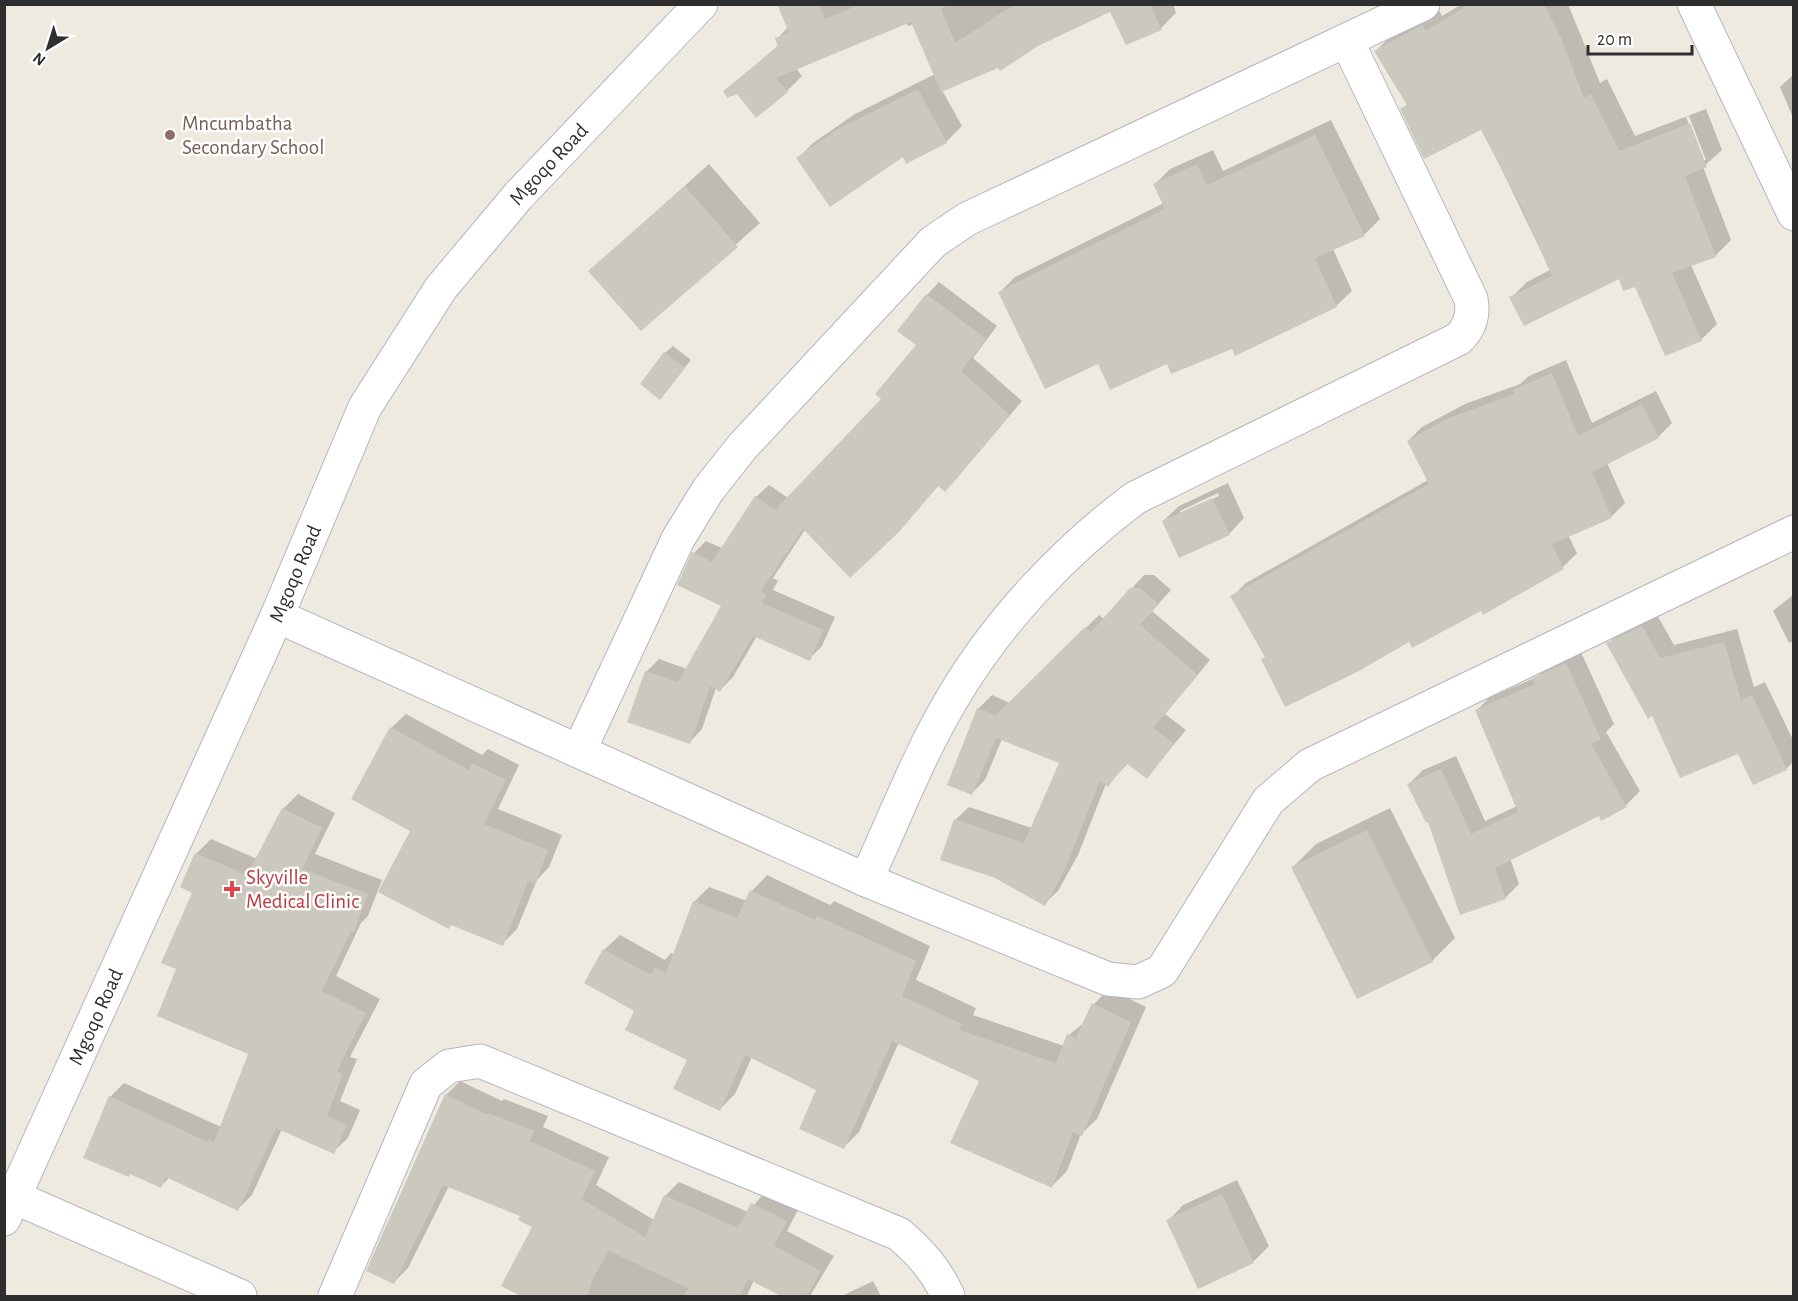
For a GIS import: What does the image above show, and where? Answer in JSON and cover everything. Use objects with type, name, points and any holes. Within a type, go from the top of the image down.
[{"type":"street","name":"Mgoqo Road","points":[[9,1208],[277,616],[365,408],[441,288],[519,195],[701,4]]},
{"type":"street","points":[[579,751],[678,539],[708,490],[742,447],[933,242],[968,219],[1423,4]]},
{"type":"street","points":[[1694,4],[1794,214]]},
{"type":"street","points":[[866,880],[932,736],[953,697],[998,632],[1056,565],[1099,525],[1135,498],[1458,339],[1465,333],[1473,311],[1471,299],[1347,40]]},
{"type":"street","points":[[277,616],[866,880],[1108,979],[1138,982],[1162,971],[1268,801],[1310,765],[1794,532]]},
{"type":"street","points":[[334,1296],[426,1084],[449,1066],[480,1061],[899,1234],[921,1253],[937,1272],[948,1296]]},
{"type":"street","points":[[9,1208],[240,1296]]},
{"type":"building","points":[[777,4],[819,4],[825,19],[861,4],[951,4],[941,9],[955,43],[1015,4],[1150,4],[1162,30],[1126,45],[1110,12],[1038,46],[1000,71],[998,68],[941,92],[911,22],[776,78],[788,92],[756,118],[737,94],[727,98],[723,91],[778,47],[775,38],[789,33]]},
{"type":"building","points":[[1470,4],[1544,4],[1561,38],[1584,98],[1591,94],[1619,151],[1690,123],[1707,167],[1685,176],[1716,257],[1672,273],[1702,341],[1665,356],[1635,287],[1623,291],[1619,279],[1524,326],[1509,297],[1552,276],[1523,210],[1481,130],[1424,159],[1400,109],[1407,105],[1374,51],[1422,25],[1426,31]]},
{"type":"building","points":[[918,89],[947,143],[906,164],[903,157],[830,207],[796,158],[838,129]]},
{"type":"building","points":[[1315,135],[1365,236],[1315,258],[1337,307],[1235,356],[1232,349],[1171,374],[1167,364],[1110,390],[1098,364],[1045,389],[998,292],[1165,209],[1153,184],[1197,164],[1207,185]]},
{"type":"building","points":[[685,186],[738,247],[641,331],[588,271]]},
{"type":"building","points":[[926,294],[986,339],[961,371],[1010,415],[945,492],[938,486],[899,532],[850,578],[803,529],[761,591],[767,594],[762,603],[823,630],[810,661],[753,636],[720,692],[710,686],[690,744],[627,722],[645,671],[678,682],[721,606],[677,585],[692,552],[712,562],[755,496],[775,510],[881,399],[875,394],[916,345],[897,331]]},
{"type":"building","points":[[664,352],[685,368],[660,400],[640,384]]},
{"type":"building","points":[[1552,373],[1578,436],[1642,404],[1659,438],[1592,472],[1612,518],[1552,544],[1564,569],[1483,615],[1481,611],[1412,648],[1409,642],[1359,671],[1285,707],[1261,659],[1265,657],[1230,596],[1429,484],[1407,441],[1449,418],[1515,394],[1513,390]]},
{"type":"building","points":[[1212,498],[1230,535],[1179,558],[1162,521]]},
{"type":"building","points":[[1130,588],[1140,588],[1159,604],[1140,625],[1198,675],[1153,728],[1174,744],[1147,779],[1126,763],[1108,787],[1100,781],[1065,869],[1045,906],[993,877],[940,860],[954,819],[1024,843],[1059,763],[996,738],[972,795],[947,785],[977,708],[996,715],[1085,627],[1091,632]]},
{"type":"building","points":[[1642,626],[1660,658],[1724,642],[1741,700],[1752,695],[1787,770],[1753,785],[1738,754],[1680,778],[1652,716],[1648,719],[1606,643]]},
{"type":"building","points":[[1566,663],[1601,739],[1591,744],[1627,807],[1601,821],[1599,816],[1495,868],[1506,899],[1460,915],[1428,822],[1426,823],[1407,784],[1441,769],[1471,834],[1518,812],[1475,710],[1535,684],[1533,678]]},
{"type":"building","points":[[390,727],[469,770],[472,763],[506,780],[484,824],[548,850],[535,884],[528,881],[503,946],[451,925],[449,929],[378,892],[410,831],[351,799]]},
{"type":"building","points":[[282,808],[322,828],[302,869],[368,894],[354,932],[351,931],[322,991],[366,1013],[337,1071],[343,1074],[327,1116],[347,1125],[334,1154],[276,1128],[238,1211],[166,1177],[161,1188],[130,1174],[129,1177],[83,1158],[109,1096],[208,1142],[209,1139],[214,1142],[248,1054],[157,1016],[176,969],[161,963],[192,893],[180,887],[195,853],[247,875]]},
{"type":"building","points":[[1367,830],[1433,962],[1357,999],[1291,867]]},
{"type":"building","points":[[750,890],[815,920],[817,916],[916,961],[902,996],[962,1024],[959,1030],[1056,1063],[1067,1034],[1076,1038],[1092,1003],[1131,1022],[1082,1136],[1073,1132],[1052,1188],[950,1143],[979,1081],[892,1041],[844,1149],[799,1129],[816,1090],[745,1055],[720,1111],[673,1089],[687,1060],[625,1030],[634,1011],[584,983],[603,949],[651,975],[655,967],[666,973],[693,901],[737,918]]},
{"type":"building","points":[[445,1094],[487,1115],[488,1113],[534,1131],[530,1141],[595,1171],[582,1199],[645,1237],[664,1195],[738,1228],[751,1203],[787,1221],[774,1246],[821,1271],[807,1296],[781,1296],[748,1279],[740,1296],[684,1296],[688,1288],[609,1251],[594,1276],[587,1296],[521,1296],[501,1286],[532,1227],[518,1220],[520,1216],[443,1185],[394,1284],[366,1271]]},
{"type":"building","points":[[1222,1194],[1254,1263],[1198,1289],[1166,1220]]},
{"type":"place","name":"Mncumbatha Secondary School","points":[[170,135]]},
{"type":"place","name":"Skyville Medical Clinic","points":[[232,889]]}]
